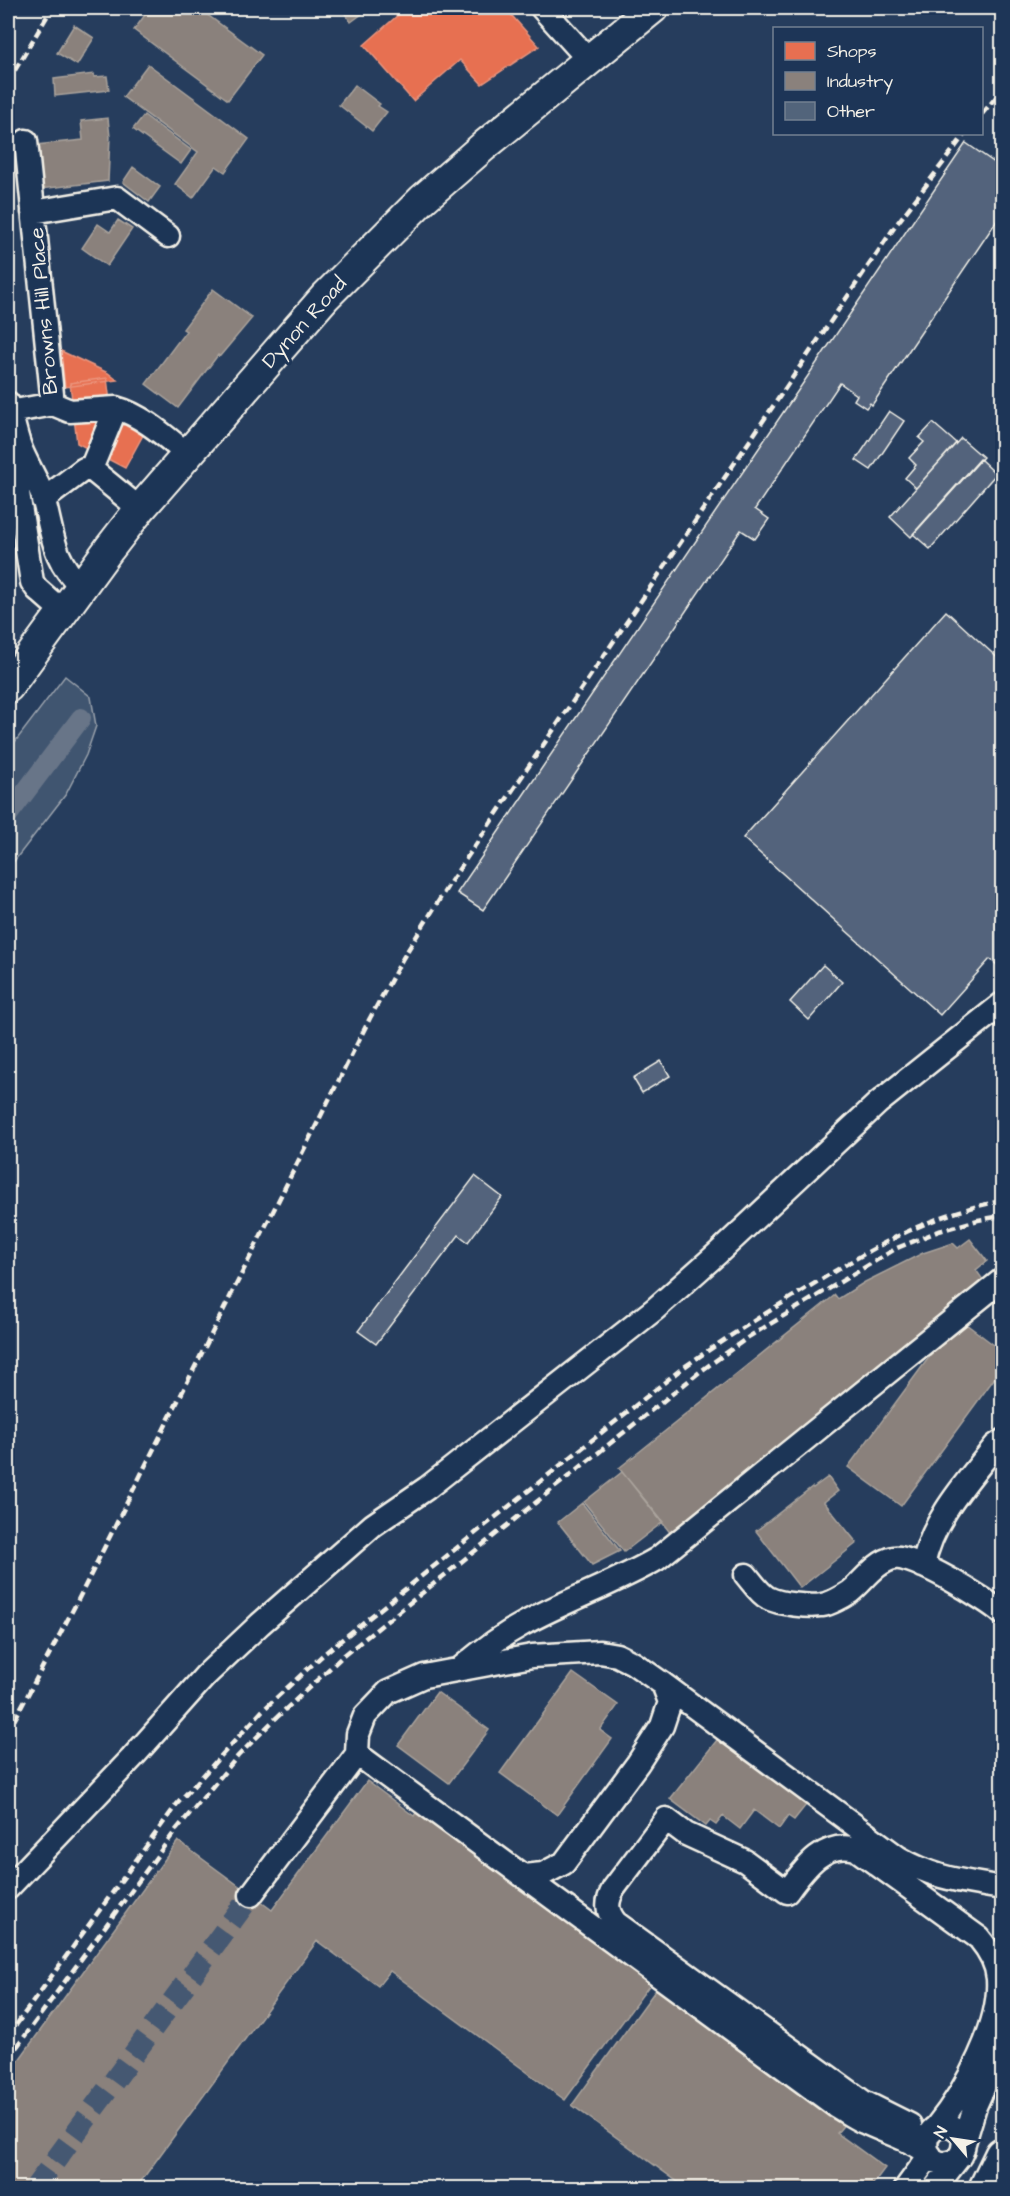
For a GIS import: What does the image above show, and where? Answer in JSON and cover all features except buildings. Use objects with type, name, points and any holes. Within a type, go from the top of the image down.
[{"type":"highway","points":[[989,2188],[1002,2155]]},
{"type":"main road","name":"Dynon Road","points":[[8,687],[62,611],[140,510],[295,329],[401,220],[484,146],[653,8]]},
{"type":"street","points":[[542,8],[589,60]]},
{"type":"street","name":"Browns Hill Place","points":[[9,408],[53,404],[26,141]]},
{"type":"street","name":"Browns Hill Place","points":[[33,212],[117,198],[168,236]]},
{"type":"street","points":[[53,404],[70,411],[116,408],[158,430],[187,454]]},
{"type":"street","points":[[9,408],[18,493],[32,582],[62,611]]},
{"type":"street","points":[[91,469],[116,408]]},
{"type":"street","points":[[13,447],[43,500],[60,562],[81,586]]},
{"type":"street","points":[[43,500],[84,468],[91,469],[140,510]]},
{"type":"street","points":[[8,1888],[132,1758],[206,1675],[260,1624],[373,1525],[427,1488],[655,1309],[878,1103],[1002,1004]]},
{"type":"street","points":[[461,1668],[484,1648],[522,1624],[632,1574],[657,1559],[1002,1280]]},
{"type":"street","points":[[923,1566],[927,1544],[946,1509],[995,1446],[1002,1441]]},
{"type":"street","points":[[746,1575],[767,1598],[792,1604],[823,1605],[850,1592],[876,1567],[894,1558],[923,1566],[1002,1613]]},
{"type":"street","points":[[251,1895],[357,1754],[358,1734],[365,1716],[388,1692],[424,1676],[461,1668],[532,1656],[600,1652],[617,1655],[633,1663],[917,1869],[944,1878],[1002,1888]]},
{"type":"street","points":[[523,1876],[543,1874],[564,1863],[638,1763],[662,1726],[670,1702],[663,1684]]},
{"type":"street","points":[[357,1754],[836,2106],[864,2122],[907,2140],[929,2154],[936,2161],[943,2163],[949,2163],[962,2149],[963,2136],[954,2127],[948,2125],[934,2128],[911,2125],[862,2101],[616,1923],[607,1907],[609,1897],[666,1819],[687,1834],[745,1861],[787,1892],[812,1861],[825,1852],[837,1848],[856,1849],[979,1938],[987,1947],[994,1962],[998,1980],[994,2016],[977,2063],[949,2112],[934,2128],[926,2141],[929,2154],[906,2188]]},
{"type":"street","points":[[935,2188],[962,2149],[975,2106],[992,2068],[1002,2030]]},
{"type":"street","points":[[989,2188],[1002,2173]]},
{"type":"shaded area","points":[[65,676],[91,697],[96,726],[86,755],[66,794],[8,869],[8,751]]},
{"type":"waterway","points":[[8,815],[81,718]]},
{"type":"tunnel","points":[[35,2188],[251,1895]]},
{"type":"railway","points":[[8,82],[52,8]]},
{"type":"railway","points":[[983,113],[1002,90]]},
{"type":"railway","points":[[8,1732],[77,1602],[370,1018],[403,958],[451,881],[896,225],[964,135]]},
{"type":"railway","points":[[8,2036],[177,1804],[262,1711],[325,1653],[680,1370],[711,1349],[877,1247],[950,1214],[1002,1201]]},
{"type":"railway","points":[[8,2059],[176,1830],[238,1756],[343,1656],[701,1371],[750,1336],[897,1248],[939,1231],[1002,1216]]}]
